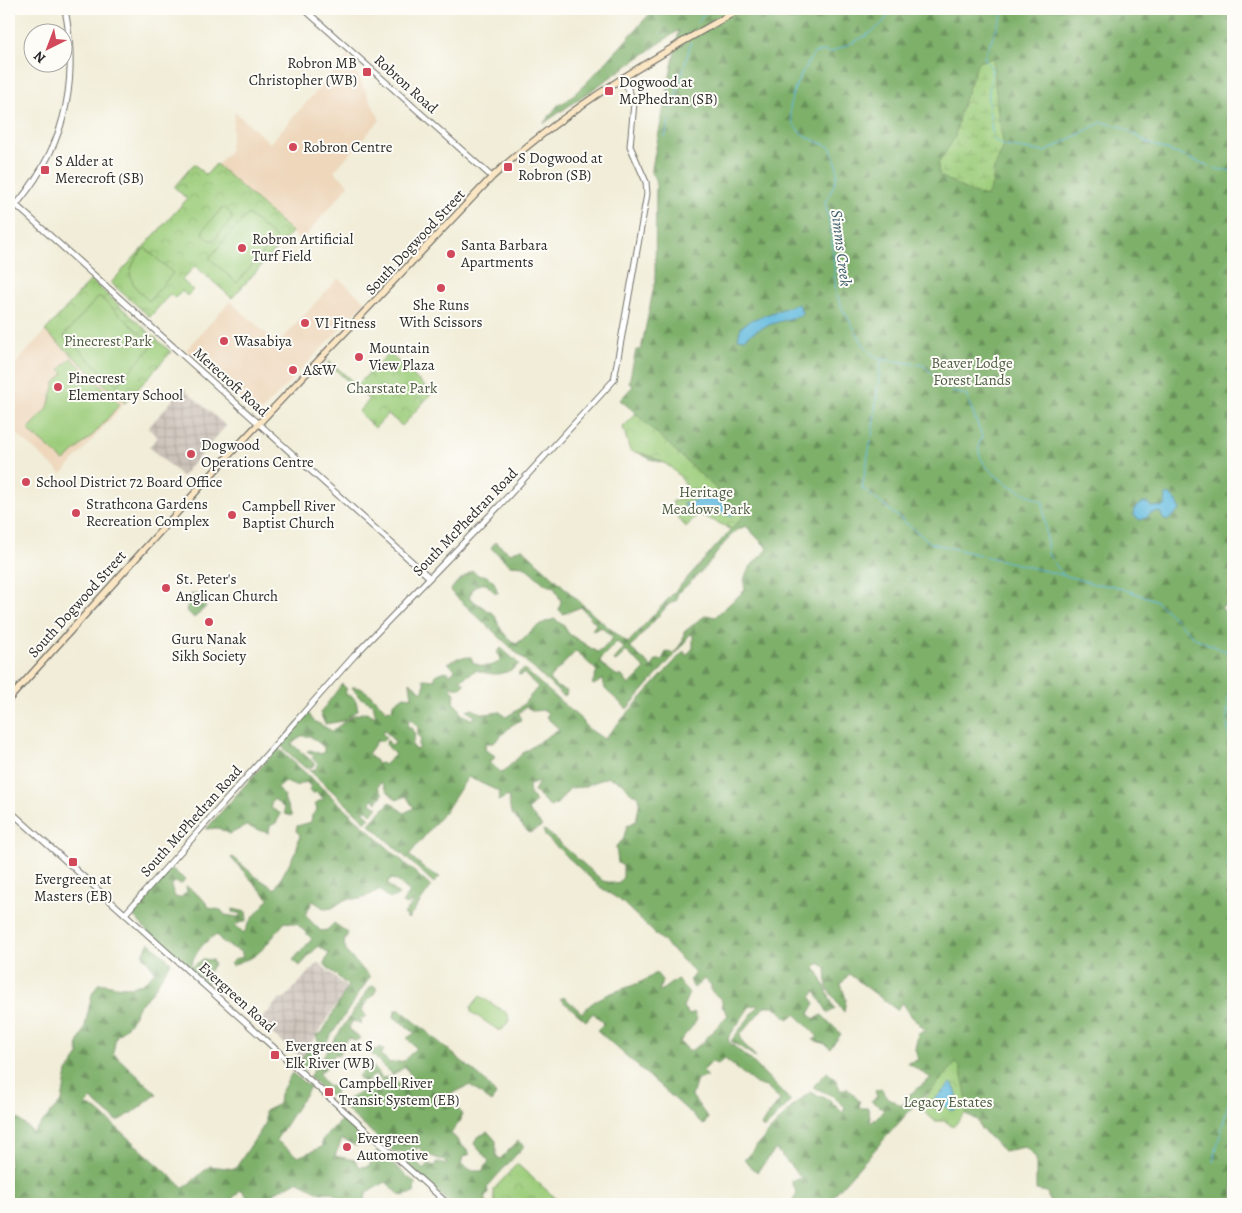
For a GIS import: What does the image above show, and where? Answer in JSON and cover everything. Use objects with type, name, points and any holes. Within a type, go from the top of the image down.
[{"type":"main road","name":"South Dogwood Street","points":[[9,699],[259,424],[492,177],[547,130],[623,77],[667,49],[740,9]]},
{"type":"street","points":[[9,213],[35,180],[56,142],[64,119],[72,68],[71,38],[65,9]]},
{"type":"street","name":"Robron Road","points":[[304,9],[492,177]]},
{"type":"street","name":"South McPhedran Road","points":[[125,914],[354,656],[429,576],[499,506],[614,380],[646,194],[646,182],[630,146],[634,103],[623,77]]},
{"type":"street","name":"Merecroft Road","points":[[16,205],[429,576]]},
{"type":"street","name":"Evergreen Road","points":[[9,810],[448,1204]]},
{"type":"shaded area","name":"Robron Centre","points":[[348,56],[380,120],[334,171],[349,185],[301,241],[217,165],[229,152],[235,112],[270,143]]},
{"type":"shaded area","points":[[338,278],[366,302],[258,415],[186,350],[230,301],[278,344]]},
{"type":"shaded area","name":"Pinecrest Elementary School","points":[[45,331],[125,403],[62,474],[9,427],[9,371]]},
{"type":"shaded area","points":[[183,388],[226,426],[182,476],[149,447],[158,437],[148,428]]},
{"type":"shaded area","points":[[318,962],[347,988],[302,1058],[259,1023],[278,1000],[284,999]]},
{"type":"green space","name":"Beaver Lodge Forest Lands","points":[[654,9],[1233,9],[1233,604],[1221,607],[1230,617],[1233,617],[1233,1204],[1050,1204],[1047,1192],[1036,1190],[1036,1158],[1025,1147],[1004,1151],[981,1129],[977,1120],[958,1110],[942,1082],[922,1097],[826,1204],[795,1204],[792,1202],[797,1194],[791,1181],[801,1178],[776,1149],[757,1172],[744,1160],[793,1106],[810,1092],[830,1100],[843,1113],[845,1107],[833,1096],[813,1087],[827,1072],[836,1080],[841,1091],[847,1088],[860,1102],[859,1108],[868,1108],[871,1123],[884,1110],[871,1101],[877,1097],[875,1091],[881,1089],[888,1098],[902,1106],[909,1095],[931,1078],[908,1063],[918,1060],[915,1049],[918,1033],[926,1031],[912,1017],[902,1002],[897,1010],[849,974],[841,984],[846,999],[844,1012],[827,988],[826,968],[819,963],[815,968],[835,1009],[828,1013],[815,991],[811,998],[815,1003],[809,1014],[815,1019],[822,1015],[841,1034],[830,1049],[825,1044],[813,1040],[818,1037],[795,1014],[788,1019],[774,1006],[765,1006],[740,1035],[743,1043],[757,1058],[731,1041],[759,1005],[750,1006],[728,1038],[729,1042],[752,1061],[791,1101],[764,1129],[761,1125],[780,1100],[766,1087],[756,1084],[725,1059],[717,1064],[712,1062],[703,1071],[708,1077],[697,1079],[692,1096],[708,1118],[704,1125],[597,1030],[604,1023],[593,1013],[586,1021],[560,999],[564,997],[582,1013],[598,999],[647,979],[656,973],[662,980],[659,992],[677,979],[689,993],[683,1007],[689,1015],[694,1012],[697,1019],[680,1042],[690,1051],[701,1044],[728,1015],[722,1006],[722,1000],[711,991],[711,985],[704,979],[694,988],[690,981],[695,972],[621,901],[600,887],[545,836],[543,830],[603,881],[618,884],[623,877],[623,866],[618,863],[616,846],[623,840],[627,826],[636,821],[640,801],[637,794],[632,794],[623,783],[608,777],[583,787],[570,788],[557,804],[550,807],[534,791],[539,782],[529,785],[530,795],[536,801],[528,810],[542,826],[529,833],[511,813],[508,796],[498,801],[500,792],[468,777],[447,809],[409,855],[428,871],[440,877],[434,883],[369,824],[390,802],[404,813],[414,808],[406,796],[397,800],[381,782],[378,787],[383,794],[377,802],[373,798],[371,803],[378,807],[371,814],[367,810],[363,811],[370,818],[366,822],[309,770],[316,769],[318,764],[312,758],[314,755],[307,751],[311,750],[321,754],[324,752],[324,747],[310,736],[301,736],[292,744],[315,764],[312,767],[304,767],[279,744],[303,717],[309,714],[314,721],[332,731],[352,716],[366,712],[376,717],[373,704],[359,697],[352,687],[357,687],[367,692],[387,711],[388,709],[392,710],[393,704],[404,696],[412,697],[410,682],[422,692],[425,684],[423,679],[435,680],[435,675],[445,671],[451,674],[455,669],[448,663],[458,658],[471,657],[476,664],[484,666],[495,664],[501,659],[497,652],[501,648],[519,664],[509,671],[499,674],[476,670],[460,680],[465,684],[461,688],[450,686],[455,694],[453,703],[460,708],[460,713],[471,719],[476,717],[467,711],[472,709],[484,714],[500,712],[506,717],[519,709],[538,687],[523,673],[520,676],[518,673],[524,669],[583,721],[586,727],[604,739],[684,651],[686,656],[693,648],[693,635],[689,634],[684,644],[627,709],[605,689],[603,679],[594,685],[592,684],[597,671],[576,651],[549,679],[557,687],[567,691],[566,695],[563,696],[450,591],[457,582],[472,571],[480,576],[485,575],[494,582],[498,593],[495,593],[486,584],[479,584],[473,589],[469,598],[495,615],[500,628],[512,642],[516,644],[537,626],[555,619],[564,626],[569,634],[597,652],[602,650],[613,638],[601,627],[593,631],[596,624],[581,607],[563,614],[559,610],[561,601],[554,587],[546,585],[524,566],[510,565],[491,548],[495,542],[510,553],[522,548],[596,617],[628,643],[730,531],[693,495],[674,466],[650,459],[633,450],[631,421],[636,413],[620,400],[633,386],[629,382],[636,350],[641,350],[655,281],[656,180],[651,173],[679,30],[544,123],[558,105],[577,92],[591,78]],"holes":[[[746,526],[768,549],[754,562],[747,572],[744,584],[745,590],[715,617],[706,615],[684,632],[683,641],[674,653],[666,652],[662,660],[656,660],[652,667],[630,648],[668,605],[677,600],[677,594],[701,572],[730,537]],[[617,642],[624,648],[614,660],[616,662],[626,651],[645,669],[629,685],[622,676],[616,675],[600,663],[601,658]],[[526,707],[534,711],[544,710],[548,713],[546,717],[559,729],[524,752],[502,773],[489,762],[495,758],[494,755],[485,750],[486,743],[494,743],[512,725],[521,720],[519,713]],[[409,718],[418,726],[418,736],[421,739],[418,745],[420,748],[415,750],[412,745],[415,735],[412,728],[408,728]],[[384,730],[396,743],[391,745],[387,740],[386,744],[395,755],[384,765],[382,763],[377,764],[368,754],[377,741],[383,741],[386,737],[382,733]]]},
{"type":"green space","points":[[993,58],[998,116],[1004,146],[994,169],[992,185],[987,196],[972,193],[939,175],[938,164],[955,137],[960,112],[978,62]]},
{"type":"green space","points":[[194,164],[206,175],[216,164],[292,232],[232,298],[195,266],[182,280],[193,290],[187,296],[182,291],[175,298],[170,294],[150,317],[111,283],[187,199],[174,187]]},
{"type":"green space","points":[[225,208],[231,214],[232,219],[214,240],[210,240],[203,234],[203,230],[221,209]]},
{"type":"green space","name":"Robron Artificial Turf Field","points":[[248,214],[276,238],[237,283],[209,258]]},
{"type":"green space","points":[[145,248],[173,273],[149,301],[141,294],[130,275],[134,263]]},
{"type":"green space","name":"Pinecrest Park","points":[[91,280],[171,352],[125,403],[45,331]]},
{"type":"green space","points":[[99,296],[153,345],[117,385],[64,336]]},
{"type":"green space","name":"Charstate Park","points":[[389,353],[432,393],[402,426],[388,414],[375,428],[358,412],[369,400],[328,363],[330,362],[357,385]]},
{"type":"green space","points":[[71,358],[120,404],[95,433],[64,461],[28,430],[48,407],[55,383],[64,373],[60,369]]},
{"type":"green space","name":"Heritage Meadows Park","points":[[636,414],[744,515],[732,529],[698,514],[686,527],[678,518],[672,502],[690,495],[681,478],[667,465],[650,456],[630,451],[623,427]]},
{"type":"green space","points":[[192,594],[199,595],[206,607],[194,618],[186,610],[188,604],[186,599]]},
{"type":"green space","points":[[342,684],[347,689],[345,692],[348,696],[352,696],[356,701],[358,710],[343,721],[325,724],[320,713]]},
{"type":"green space","points":[[278,748],[431,887],[408,919],[404,914],[415,900],[407,905],[402,903],[410,892],[396,880],[390,879],[387,884],[399,895],[389,899],[380,890],[361,899],[346,899],[332,908],[325,909],[313,901],[305,915],[321,931],[327,930],[334,923],[348,933],[344,943],[347,953],[370,977],[324,1046],[319,1044],[316,1035],[322,1033],[348,986],[324,964],[329,953],[318,946],[300,966],[293,960],[312,939],[297,924],[285,922],[258,953],[233,966],[230,964],[235,959],[243,957],[241,952],[222,942],[217,935],[212,937],[201,947],[191,964],[192,967],[203,959],[212,960],[214,964],[205,978],[209,982],[207,984],[148,932],[132,914],[134,909],[171,868],[185,880],[182,884],[175,882],[171,886],[175,897],[180,898],[187,892],[186,886],[202,898],[210,908],[221,910],[225,915],[238,917],[241,914],[233,912],[233,909],[246,912],[247,920],[235,925],[244,933],[250,921],[269,899],[231,858],[233,857],[255,876],[275,889],[296,851],[300,835],[296,831],[297,826],[311,822],[312,815],[317,810],[315,803],[324,799],[316,792],[312,794],[309,790],[311,787],[306,782],[295,786],[286,782],[276,788],[285,796],[284,799],[292,816],[285,814],[284,808],[274,799],[271,803],[271,808],[281,814],[276,823],[270,826],[269,833],[246,826],[230,834],[218,828],[206,829]]},
{"type":"green space","points":[[149,942],[171,962],[152,992],[138,1007],[130,1023],[116,1037],[113,1053],[157,1094],[134,1112],[117,1121],[91,1099],[86,1105],[97,1110],[184,1188],[210,1166],[235,1169],[265,1124],[265,1111],[279,1104],[280,1094],[292,1073],[310,1087],[276,1140],[298,1157],[322,1147],[322,1140],[343,1118],[356,1129],[360,1141],[356,1146],[342,1139],[335,1156],[355,1160],[360,1167],[369,1166],[377,1150],[415,1183],[414,1193],[401,1196],[386,1182],[366,1193],[365,1204],[349,1204],[332,1192],[321,1193],[297,1181],[273,1193],[279,1204],[252,1204],[241,1189],[228,1204],[9,1204],[9,1111],[33,1132],[62,1101],[67,1072],[79,1055],[77,1046],[84,1030],[92,994],[99,983],[130,987],[137,986],[149,978],[155,971],[143,955]]},
{"type":"green space","points":[[374,986],[377,988],[376,991],[362,1010],[367,1017],[360,1019],[362,1024],[353,1021],[349,1027],[352,1033],[361,1038],[355,1041],[349,1038],[341,1044],[342,1050],[338,1055],[335,1054],[328,1066],[319,1074],[327,1086],[337,1088],[334,1095],[343,1102],[367,1089],[367,1085],[371,1082],[380,1084],[382,1081],[375,1075],[364,1083],[358,1076],[365,1069],[364,1065],[373,1066],[382,1078],[389,1077],[404,1087],[412,1082],[413,1078],[405,1067],[392,1075],[370,1052],[372,1048],[375,1050],[381,1047],[384,1050],[381,1055],[390,1063],[404,1061],[416,1048],[407,1038],[415,1033],[394,1017],[395,1010],[401,1010],[483,1079],[496,1095],[491,1102],[470,1085],[445,1097],[462,1113],[461,1120],[451,1133],[470,1154],[463,1157],[461,1164],[473,1171],[482,1171],[489,1161],[474,1144],[477,1137],[488,1132],[496,1141],[496,1155],[500,1159],[518,1141],[524,1146],[487,1187],[488,1192],[485,1198],[488,1204],[451,1204],[397,1155],[412,1158],[425,1170],[428,1164],[435,1166],[436,1162],[446,1165],[447,1162],[423,1153],[419,1147],[409,1155],[402,1152],[395,1153],[309,1077],[370,987]]},
{"type":"green space","points":[[480,996],[508,1014],[509,1021],[502,1030],[498,1030],[471,1012],[471,1007]]},
{"type":"green space","points":[[311,1045],[320,1050],[306,1070],[298,1064]]},
{"type":"green space","name":"Legacy Estates","points":[[956,1063],[960,1067],[969,1109],[953,1127],[945,1121],[935,1121],[917,1106]]},
{"type":"green space","points":[[517,1164],[559,1201],[556,1204],[495,1204],[493,1190]]},
{"type":"water","points":[[797,304],[800,306],[802,313],[800,316],[763,327],[745,339],[738,338],[741,327],[751,320]]},
{"type":"water","points":[[704,494],[724,504],[733,514],[732,516],[702,509],[689,512],[683,503],[695,501]]},
{"type":"water","points":[[1169,494],[1178,503],[1180,510],[1167,521],[1163,519],[1160,512],[1151,513],[1146,518],[1140,520],[1133,515],[1134,509],[1142,503],[1148,503],[1151,507],[1165,506],[1166,495]]},
{"type":"water","points":[[951,1083],[957,1095],[956,1109],[952,1111],[945,1106],[933,1106],[933,1101]]},
{"type":"waterway","points":[[698,23],[706,9]]},
{"type":"waterway","points":[[891,9],[887,17],[874,31],[830,53],[823,51],[814,53],[798,81],[791,102],[790,112],[793,122],[799,131],[830,147],[836,163],[837,175],[825,202],[832,236],[836,293],[843,310],[864,345],[873,355],[881,359],[923,365],[953,392],[966,395],[982,436],[979,448],[981,458],[988,468],[1009,485],[1043,502],[1048,554],[1063,575],[1095,584],[1114,586],[1155,600],[1195,638],[1225,651],[1232,658],[1233,665]]},
{"type":"waterway","points":[[1005,9],[984,57],[992,69],[988,99],[993,139],[1004,146],[1045,152],[1102,122],[1122,127],[1148,143],[1217,169],[1233,171]]},
{"type":"waterway","points":[[665,137],[691,42]]},
{"type":"waterway","name":"Simms Creek","points":[[872,436],[881,360]]},
{"type":"waterway","points":[[871,440],[862,488],[931,543],[1062,575]]},
{"type":"waterway","points":[[1233,680],[1228,700],[1227,718],[1228,736],[1233,756]]},
{"type":"waterway","points":[[1233,831],[1230,838],[1228,860],[1229,875],[1233,889]]},
{"type":"waterway","points":[[1213,1162],[1233,1086]]},
{"type":"place","name":"Robron MB Christopher (WB)","points":[[367,72]]},
{"type":"place","name":"Dogwood at McPhedran (SB)","points":[[609,91]]},
{"type":"place","name":"Robron Centre","points":[[293,147]]},
{"type":"place","name":"S Dogwood at Robron (SB)","points":[[508,167]]},
{"type":"place","name":"S Alder at Merecroft (SB)","points":[[45,170]]},
{"type":"place","name":"Robron Artificial Turf Field","points":[[242,248]]},
{"type":"place","name":"Santa Barbara Apartments","points":[[451,254]]},
{"type":"place","name":"She Runs With Scissors","points":[[441,288]]},
{"type":"place","name":"VI Fitness","points":[[305,323]]},
{"type":"place","name":"Wasabiya","points":[[224,341]]},
{"type":"place","name":"Mountain View Plaza","points":[[359,357]]},
{"type":"place","name":"A&W","points":[[293,370]]},
{"type":"place","name":"Pinecrest Elementary School","points":[[58,387]]},
{"type":"place","name":"Dogwood Operations Centre","points":[[191,454]]},
{"type":"place","name":"School District 72 Board Office","points":[[26,482]]},
{"type":"place","name":"Strathcona Gardens Recreation Complex","points":[[76,513]]},
{"type":"place","name":"Campbell River Baptist Church","points":[[232,515]]},
{"type":"place","name":"St. Peter's Anglican Church","points":[[166,588]]},
{"type":"place","name":"Guru Nanak Sikh Society","points":[[209,622]]},
{"type":"place","name":"Evergreen at Masters (EB)","points":[[73,862]]},
{"type":"place","name":"Evergreen at S Elk River (WB)","points":[[275,1055]]},
{"type":"place","name":"Campbell River Transit System (EB)","points":[[329,1092]]},
{"type":"place","name":"Evergreen Automotive","points":[[347,1147]]}]
